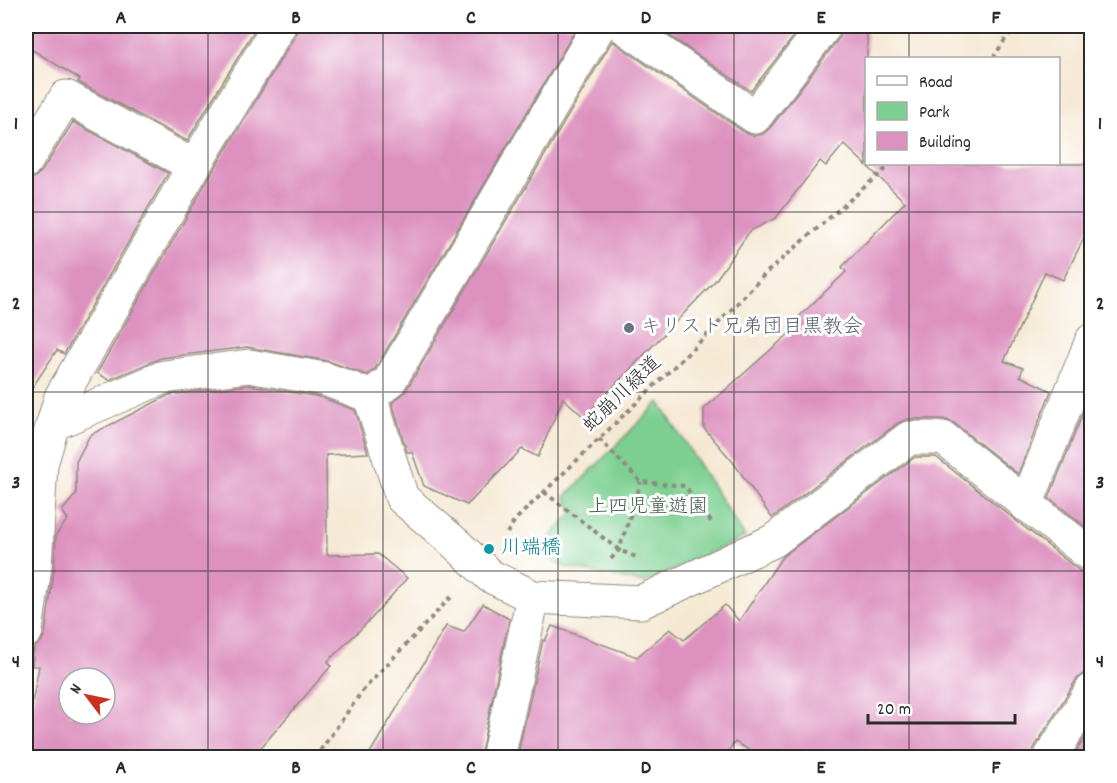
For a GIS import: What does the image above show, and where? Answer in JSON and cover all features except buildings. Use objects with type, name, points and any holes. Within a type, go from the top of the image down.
[{"type":"street","points":[[26,631],[36,567],[33,461],[53,424],[61,397],[194,165],[279,26]]},
{"type":"street","points":[[370,396],[389,382],[599,26]]},
{"type":"street","points":[[623,26],[755,117],[825,26]]},
{"type":"street","points":[[26,161],[66,97],[194,165]]},
{"type":"street","points":[[1026,505],[1092,340]]},
{"type":"street","points":[[53,424],[164,377],[249,366],[325,379],[370,396]]},
{"type":"street","points":[[370,396],[402,498],[490,576],[520,591],[641,602],[773,541],[909,438],[943,438],[1092,556]]},
{"type":"street","points":[[498,758],[520,591]]},
{"type":"street","points":[[1050,758],[1092,690]]},
{"type":"path","points":[[994,57],[1014,26]]},
{"type":"path","name":"蛇崩川緑道","points":[[520,591],[525,559],[506,543],[507,533],[515,520],[710,332],[765,274],[890,165]]},
{"type":"path","points":[[599,439],[641,482],[685,486],[712,524]]},
{"type":"path","points":[[619,550],[641,482]]},
{"type":"path","points":[[544,492],[619,550],[639,558]]},
{"type":"path","points":[[315,758],[363,690],[480,567]]},
{"type":"green space","name":"上四児童遊園","points":[[659,402],[745,537],[644,583],[565,567],[536,552],[573,512],[565,497]]},
{"type":"place","name":"キリスト兄弟団目黒教会","points":[[629,328]]},
{"type":"place","name":"川端橋","points":[[489,549]]}]
